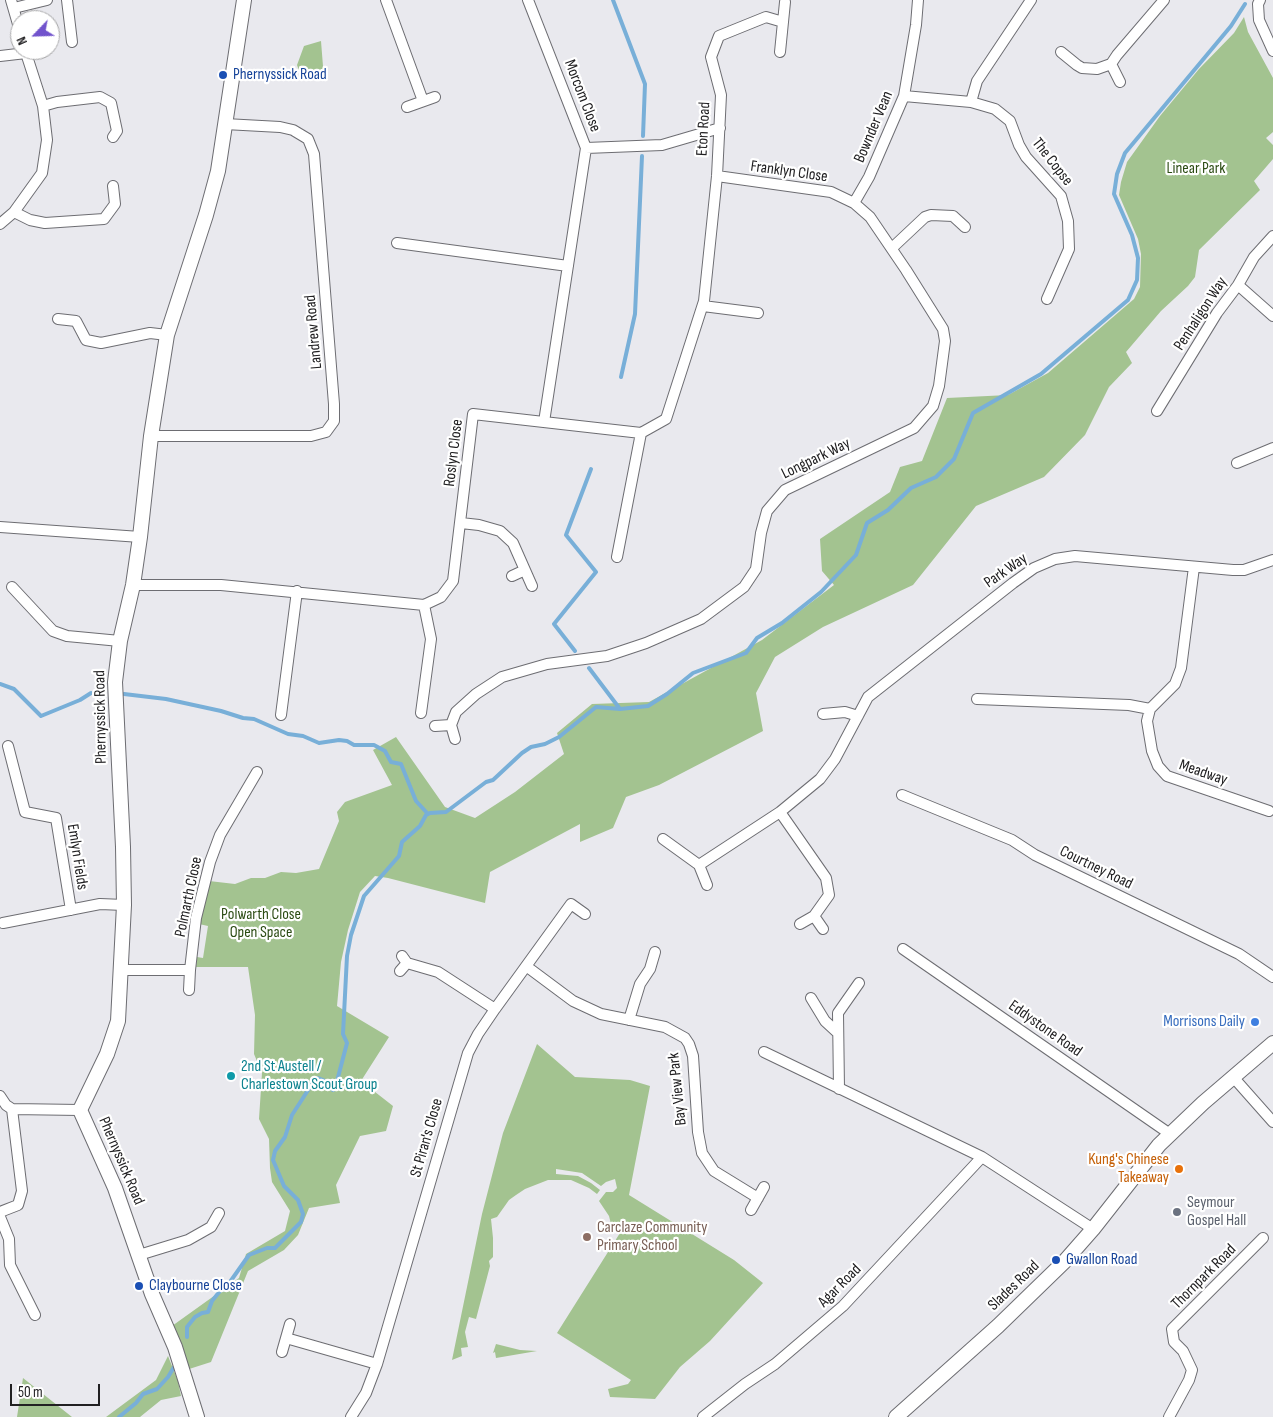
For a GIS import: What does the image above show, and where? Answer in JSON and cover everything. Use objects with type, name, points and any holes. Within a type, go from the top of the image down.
[{"type":"street","points":[[13,4],[47,0]]},
{"type":"street","points":[[67,0],[72,42]]},
{"type":"street","name":"Phernyssick Road","points":[[197,1417],[175,1347],[152,1294],[115,1188],[80,1110],[107,1054],[118,1020],[124,905],[115,682],[120,642],[140,537],[151,436],[167,335],[206,215],[218,171],[244,0]]},
{"type":"street","points":[[386,0],[423,101]]},
{"type":"street","name":"Morcom Close","points":[[528,0],[586,148],[544,422]]},
{"type":"street","name":"Bownder Vean","points":[[854,203],[869,177],[904,96],[916,25],[918,0]]},
{"type":"street","points":[[971,102],[977,81],[1031,0]]},
{"type":"street","points":[[1062,52],[1077,66],[1082,68],[1097,69],[1111,64],[1164,0]]},
{"type":"street","points":[[1260,0],[1258,4],[1259,20],[1265,37],[1273,51]]},
{"type":"street","points":[[780,52],[785,2]]},
{"type":"street","name":"Eton Road","points":[[717,176],[721,95],[711,57],[719,36],[766,17],[783,22]]},
{"type":"street","points":[[0,224],[14,212],[42,173],[47,140],[43,106],[28,60]]},
{"type":"street","points":[[1111,64],[1120,82]]},
{"type":"street","name":"The Copse","points":[[904,96],[971,102],[995,109],[1010,121],[1019,145],[1026,157],[1061,196],[1068,221],[1069,249],[1047,299]]},
{"type":"street","points":[[43,106],[100,97],[111,104],[117,130],[113,136]]},
{"type":"street","points":[[407,107],[435,97]]},
{"type":"street","name":"Landrew Road","points":[[151,436],[311,436],[326,432],[334,421],[314,154],[308,139],[293,130],[225,124]]},
{"type":"street","points":[[586,148],[662,145],[720,128]]},
{"type":"street","points":[[617,557],[641,433],[666,419],[703,306],[717,176]]},
{"type":"street","name":"Franklyn Close","points":[[717,176],[831,192],[854,203]]},
{"type":"street","points":[[14,212],[30,220],[45,223],[104,218],[115,204],[113,186]]},
{"type":"street","name":"Longpark Way","points":[[451,725],[456,712],[476,694],[502,678],[547,664],[607,656],[646,643],[701,619],[744,587],[756,569],[761,533],[767,511],[785,490],[914,428],[933,406],[939,386],[945,341],[938,318],[870,217],[854,203]]},
{"type":"street","points":[[892,248],[925,217],[931,214],[953,216],[965,227]]},
{"type":"street","name":"Penhaligon Way","points":[[1156,411],[1217,313],[1238,285],[1254,257],[1273,236]]},
{"type":"street","points":[[397,243],[568,266]]},
{"type":"street","points":[[1238,285],[1273,316]]},
{"type":"street","points":[[703,306],[758,313]]},
{"type":"street","points":[[58,319],[76,321],[86,340],[101,343],[150,333],[167,335]]},
{"type":"street","name":"Roslyn Close","points":[[424,605],[441,597],[453,582],[474,414],[641,433]]},
{"type":"street","points":[[1237,463],[1273,448]]},
{"type":"street","points":[[461,523],[480,525],[500,531],[513,543],[532,586]]},
{"type":"street","points":[[0,527],[140,537]]},
{"type":"street","name":"Park Way","points":[[699,865],[780,812],[820,779],[835,759],[868,697],[1034,568],[1055,559],[1075,556],[1244,570],[1273,560]]},
{"type":"street","points":[[977,699],[1129,705],[1150,709],[1175,684],[1181,668],[1194,567]]},
{"type":"street","points":[[512,576],[525,570]]},
{"type":"street","points":[[132,585],[221,584],[424,605],[431,638],[421,713]]},
{"type":"street","points":[[12,587],[53,630],[67,636],[120,642]]},
{"type":"street","points":[[281,714],[297,591]]},
{"type":"street","name":"Meadway","points":[[1150,709],[1148,721],[1152,751],[1158,766],[1167,776],[1269,811]]},
{"type":"street","points":[[822,714],[845,712],[858,716]]},
{"type":"street","points":[[435,726],[451,725],[455,739]]},
{"type":"street","name":"Emlyn Fields","points":[[8,746],[25,812],[56,818],[71,910]]},
{"type":"street","name":"Polmarth Close","points":[[189,990],[196,918],[210,862],[220,836],[257,772]]},
{"type":"street","name":"Courtney Road","points":[[902,795],[1012,840],[1035,855],[1239,954],[1273,977]]},
{"type":"street","points":[[780,812],[826,878],[829,895],[814,916],[800,924]]},
{"type":"street","points":[[663,839],[699,865],[707,885]]},
{"type":"street","name":"Emlyn Fields","points":[[3,923],[100,904],[124,905]]},
{"type":"street","name":"St Piran's Close","points":[[351,1417],[366,1392],[377,1364],[468,1053],[478,1034],[571,904],[585,914]]},
{"type":"street","points":[[814,916],[823,929]]},
{"type":"street","name":"Eddystone Road","points":[[903,949],[1170,1134]]},
{"type":"street","points":[[630,1020],[640,984],[650,970],[655,952]]},
{"type":"street","points":[[403,964],[438,972],[495,1010]]},
{"type":"street","name":"Bay View Park","points":[[526,966],[573,1001],[601,1014],[665,1026],[685,1038],[693,1056],[698,1132],[702,1153],[714,1171],[758,1198]]},
{"type":"street","points":[[121,970],[190,970]]},
{"type":"street","points":[[839,1088],[838,1013],[859,983]]},
{"type":"street","points":[[811,998],[825,1022],[838,1033]]},
{"type":"street","name":"Slades Road","points":[[896,1417],[998,1326],[1064,1262],[1093,1229],[1159,1145],[1203,1103],[1273,1043]]},
{"type":"street","points":[[764,1052],[982,1157],[1093,1229]]},
{"type":"street","points":[[1234,1078],[1273,1122]]},
{"type":"street","points":[[0,1096],[6,1105],[12,1109],[80,1110]]},
{"type":"street","points":[[0,1212],[18,1206],[22,1191],[12,1109]]},
{"type":"street","name":"Agar Road","points":[[703,1417],[745,1384],[775,1364],[844,1306],[982,1157]]},
{"type":"street","points":[[751,1210],[764,1187]]},
{"type":"street","points":[[139,1255],[188,1240],[211,1227],[219,1213]]},
{"type":"street","points":[[0,1217],[9,1239],[10,1265],[35,1315]]},
{"type":"street","name":"Thornpark Road","points":[[1169,1417],[1189,1380],[1192,1370],[1183,1351],[1174,1342],[1172,1329],[1263,1238]]},
{"type":"street","points":[[282,1352],[290,1324]]},
{"type":"street","points":[[286,1338],[377,1364]]},
{"type":"green space","points":[[1244,17],[1248,32],[1273,78],[1273,132],[1266,138],[1273,145],[1273,159],[1254,181],[1260,190],[1199,250],[1195,277],[1161,311],[1126,352],[1132,363],[1109,387],[1085,435],[1044,477],[976,506],[913,585],[823,627],[775,657],[756,693],[763,731],[659,785],[626,797],[613,828],[580,842],[580,824],[490,872],[485,903],[375,876],[360,892],[348,930],[341,962],[337,1006],[389,1037],[361,1081],[393,1106],[386,1131],[360,1136],[336,1185],[340,1203],[309,1208],[298,1235],[284,1250],[248,1271],[211,1362],[186,1370],[172,1326],[239,1278],[246,1254],[285,1231],[290,1211],[272,1182],[269,1139],[259,1119],[262,1073],[254,1054],[255,1015],[248,967],[196,967],[197,957],[203,958],[208,926],[199,924],[209,881],[235,884],[251,878],[265,878],[281,872],[296,873],[319,869],[339,821],[337,812],[345,802],[392,785],[373,750],[396,737],[445,807],[475,818],[515,792],[564,754],[557,733],[592,704],[649,702],[762,640],[834,585],[822,571],[820,539],[890,492],[900,467],[922,461],[947,398],[1008,395],[1048,373],[1134,299],[1140,287],[1141,254],[1138,239],[1119,195],[1127,162],[1160,116],[1199,69],[1234,33]]},
{"type":"green space","points":[[321,41],[324,79],[302,79],[297,65],[304,46]]},
{"type":"green space","name":"Carclaze Community Primary School","points":[[537,1044],[575,1077],[630,1080],[650,1086],[629,1195],[734,1260],[763,1283],[710,1341],[680,1367],[655,1399],[610,1397],[608,1389],[628,1384],[631,1380],[557,1333],[625,1225],[623,1222],[618,1230],[611,1231],[609,1216],[599,1201],[606,1192],[613,1192],[617,1188],[615,1179],[601,1186],[582,1173],[556,1169],[556,1174],[578,1176],[600,1190],[597,1194],[571,1180],[548,1180],[525,1189],[516,1195],[509,1200],[497,1217],[491,1219],[493,1257],[489,1261],[490,1266],[476,1319],[469,1317],[465,1332],[468,1347],[461,1348],[462,1356],[452,1360],[482,1214],[503,1133]]},
{"type":"green space","points":[[496,1344],[520,1350],[537,1351],[496,1358],[495,1352],[493,1353]]},
{"type":"green space","points":[[168,1356],[178,1381],[181,1396],[161,1400],[140,1417],[106,1417],[156,1380]]},
{"type":"green space","points":[[23,1378],[72,1417],[17,1417]]},
{"type":"waterway","points":[[613,0],[645,84],[643,136]]},
{"type":"waterway","points":[[187,1337],[187,1327],[195,1317],[208,1312],[212,1301],[220,1291],[225,1289],[249,1255],[267,1248],[275,1248],[301,1222],[303,1214],[298,1200],[284,1186],[273,1160],[275,1151],[285,1137],[292,1115],[314,1081],[318,1078],[323,1080],[333,1090],[337,1088],[337,1081],[347,1043],[343,1034],[347,956],[351,935],[364,896],[399,856],[402,842],[420,826],[426,815],[446,812],[486,782],[493,780],[522,753],[531,747],[545,744],[559,737],[596,707],[620,709],[648,706],[667,694],[693,673],[746,653],[757,638],[782,623],[821,592],[856,555],[867,523],[888,510],[911,488],[936,477],[954,459],[973,413],[1041,374],[1128,300],[1137,280],[1138,258],[1132,235],[1114,194],[1117,174],[1125,153],[1231,26],[1245,4]]},
{"type":"waterway","points":[[621,377],[635,314],[642,156]]},
{"type":"waterway","points":[[575,651],[554,624],[596,572],[566,535],[591,469]]},
{"type":"waterway","points":[[589,668],[620,709]]},
{"type":"waterway","points":[[0,684],[14,689],[41,716],[80,700],[91,693]]},
{"type":"waterway","points":[[124,694],[166,699],[254,719],[288,734],[303,736],[319,743],[339,740],[347,741],[354,745],[374,745],[385,751],[391,762],[401,764],[416,801],[428,814]]},
{"type":"waterway","points":[[119,1417],[136,1403],[143,1394],[157,1389],[174,1367]]},
{"type":"place","name":"Phernyssick Road","points":[[223,75]]},
{"type":"place","name":"Morrisons Daily","points":[[1255,1022]]},
{"type":"place","name":"2nd St Austell / Charlestown Scout Group","points":[[231,1076]]},
{"type":"place","name":"Kung's Chinese Takeaway","points":[[1179,1169]]},
{"type":"place","name":"Seymour Gospel Hall","points":[[1177,1212]]},
{"type":"place","name":"Carclaze Community Primary School","points":[[587,1237]]},
{"type":"place","name":"Gwallon Road","points":[[1056,1260]]},
{"type":"place","name":"Claybourne Close","points":[[139,1286]]},
{"type":"park label","name":"Linear Park","points":[[1196,169]]},
{"type":"park label","name":"Polwarth Close Open Space","points":[[261,924]]}]
